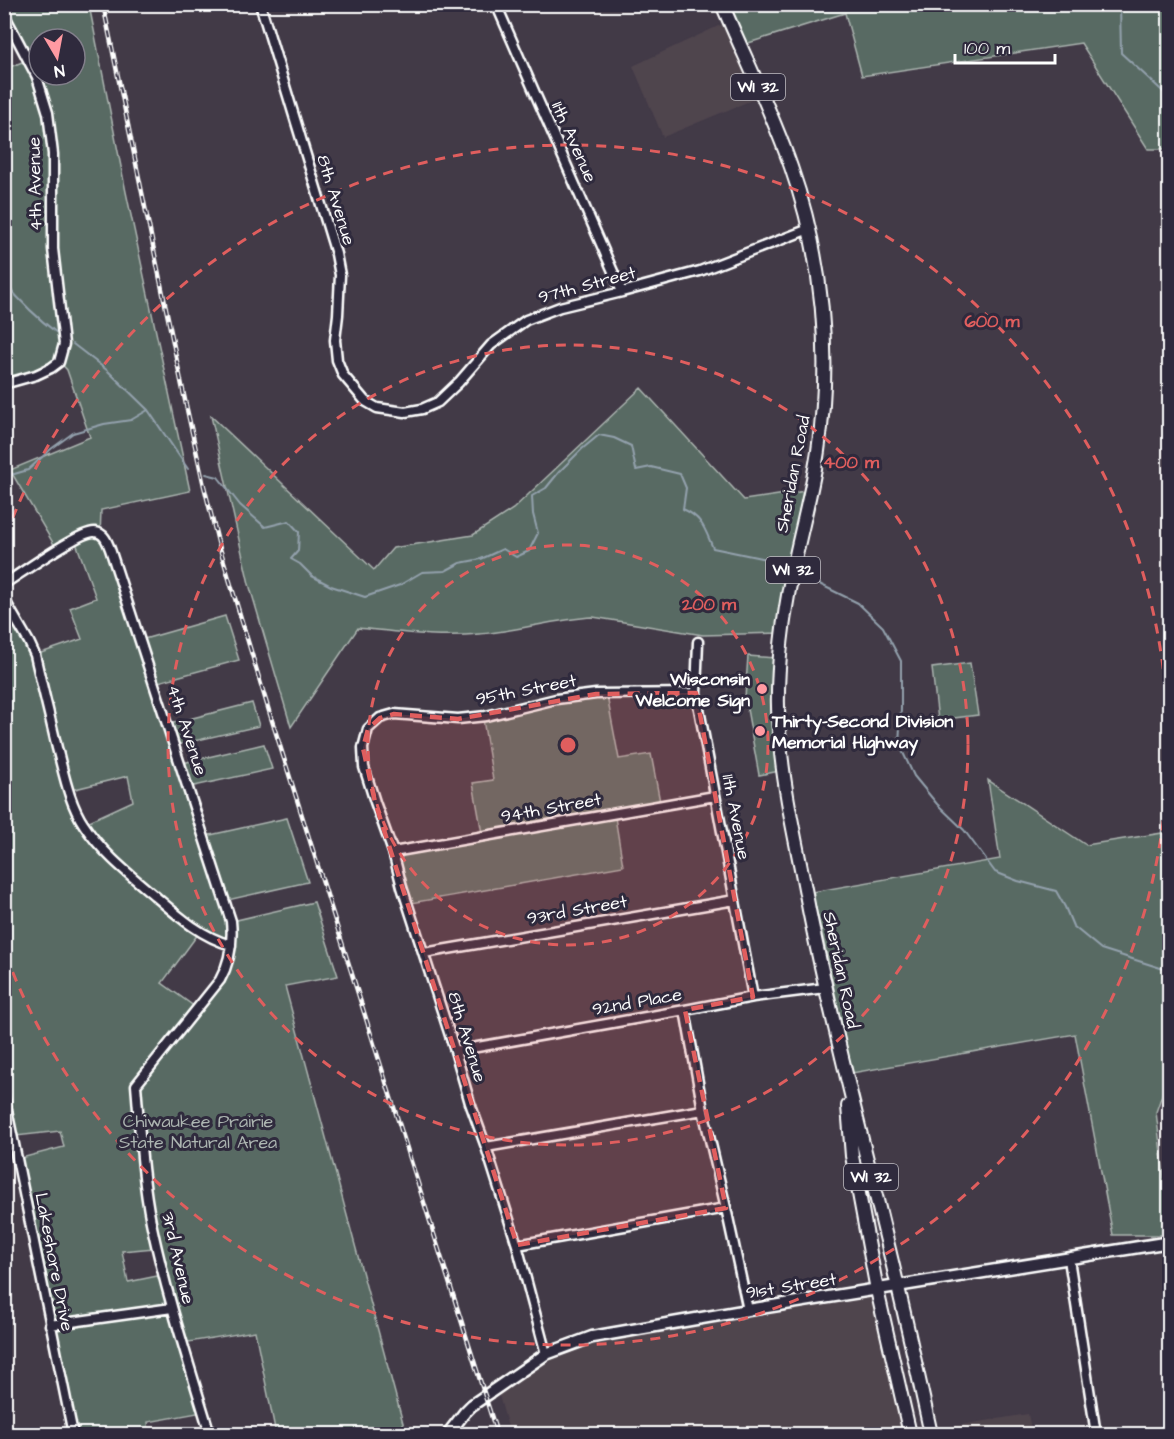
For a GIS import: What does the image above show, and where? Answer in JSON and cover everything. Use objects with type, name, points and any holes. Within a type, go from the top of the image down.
[{"type":"main road","name":"Sheridan Road","points":[[722,4],[778,131],[792,170],[809,229],[820,283],[825,353],[824,411],[818,456],[791,577],[781,638],[778,702],[780,742],[789,807],[825,988],[898,1286],[931,1434]]},
{"type":"main road","name":"Sheridan Road","points":[[844,1068],[852,1156],[877,1290],[910,1434]]},
{"type":"street","name":"8th Avenue","points":[[260,4],[336,254],[340,275],[335,340],[337,360],[343,375],[365,401]]},
{"type":"street","name":"11th Avenue","points":[[496,4],[622,292]]},
{"type":"street","name":"4th Avenue","points":[[4,14],[38,77],[52,134],[53,249],[64,344],[59,362],[45,372],[4,384]]},
{"type":"street","name":"97th Street","points":[[365,401],[377,408],[389,411],[405,412],[422,409],[438,402],[459,382],[490,345],[526,320],[560,307],[700,271],[809,229]]},
{"type":"street","name":"4th Avenue","points":[[4,584],[68,543],[89,533],[96,532],[104,537],[110,549],[231,921],[231,945]]},
{"type":"street","points":[[4,599],[35,655],[70,795],[83,824],[112,859],[172,911],[216,941],[231,945]]},
{"type":"street","name":"11th Avenue","points":[[698,642],[696,693],[753,997]]},
{"type":"street","name":"95th Street","points":[[368,729],[380,718],[394,714],[458,719],[486,716],[556,699],[596,694],[696,693]]},
{"type":"street","name":"8th Avenue","points":[[368,729],[363,748],[364,767],[393,852],[470,1103],[518,1245],[546,1354]]},
{"type":"street","name":"94th Street","points":[[393,852],[715,796]]},
{"type":"street","name":"93rd Street","points":[[424,953],[735,900]]},
{"type":"street","name":"3rd Avenue","points":[[210,1434],[172,1308],[151,1221],[136,1085],[220,980],[231,945]]},
{"type":"street","name":"92nd Place","points":[[455,1052],[753,997],[825,988]]},
{"type":"street","points":[[685,1011],[703,1110],[748,1310]]},
{"type":"street","name":"Lakeshore Drive","points":[[4,1095],[73,1434]]},
{"type":"street","points":[[486,1147],[703,1110]]},
{"type":"street","points":[[518,1245],[726,1208]]},
{"type":"street","name":"91st Street","points":[[448,1434],[472,1405],[546,1354],[592,1336],[1170,1242]]},
{"type":"street","points":[[1069,1259],[1096,1434]]},
{"type":"street","points":[[50,1325],[172,1308]]},
{"type":"highlighted area","points":[[696,693],[753,997],[685,1010],[726,1208],[517,1245],[375,802],[363,748],[368,729],[380,718],[394,714],[458,719],[596,694]]},
{"type":"shaded area","points":[[727,22],[759,97],[663,137],[633,66]]},
{"type":"shaded area","points":[[868,1296],[874,1302],[903,1434],[510,1434],[498,1392],[554,1356],[594,1341]]},
{"type":"shaded area","points":[[1028,1414],[1032,1434],[938,1434],[936,1429]]},
{"type":"green space","points":[[736,4],[1169,5],[1169,149],[1148,149],[1081,43],[862,76],[845,13],[745,44],[729,7]]},
{"type":"green space","name":"Chiwaukee Prairie State Natural Area","points":[[5,5],[89,5],[126,192],[190,491],[101,510],[100,537],[104,542],[137,641],[225,616],[239,660],[151,684],[165,725],[252,703],[259,726],[172,746],[178,764],[264,744],[272,769],[185,788],[201,837],[287,818],[308,882],[223,901],[228,922],[314,902],[338,976],[285,986],[406,1434],[276,1434],[255,1331],[182,1343],[203,1412],[148,1422],[149,1434],[74,1434],[21,1158],[64,1147],[60,1131],[16,1136],[5,1076],[4,599],[31,647],[54,755],[83,824],[133,801],[128,776],[71,790],[35,655],[82,639],[70,608],[96,598],[74,537],[56,548],[10,470],[90,437],[67,370],[57,359],[40,370],[5,380],[5,69],[27,60],[27,87],[87,87],[87,27],[27,27],[27,49],[12,22],[5,26]],"holes":[[[201,930],[218,938],[235,939],[219,985],[198,1009],[162,983]],[[154,1248],[167,1274],[128,1282],[122,1251]]]},
{"type":"green space","points":[[641,388],[744,500],[806,491],[779,633],[703,635],[593,617],[464,635],[418,634],[358,628],[291,727],[249,584],[211,416],[374,570],[393,548],[473,535],[513,509]]},
{"type":"green space","points":[[748,656],[776,658],[780,771],[759,775],[745,698]]},
{"type":"green space","points":[[970,663],[978,715],[938,720],[932,668]]},
{"type":"green space","points":[[607,696],[619,759],[651,754],[660,802],[614,811],[623,866],[411,903],[401,872],[401,858],[406,853],[483,839],[473,783],[493,780],[483,719],[566,700]]},
{"type":"green space","points":[[988,780],[1086,845],[1169,832],[1170,1072],[1156,1112],[1169,1217],[1169,1235],[1113,1235],[1075,1034],[852,1073],[812,892],[1000,859]]},
{"type":"waterway","points":[[1120,4],[1121,53],[1170,98]]},
{"type":"waterway","points":[[4,282],[29,309],[57,333]]},
{"type":"waterway","points":[[73,344],[108,371],[148,410],[188,469]]},
{"type":"waterway","points":[[4,477],[28,470],[73,433],[104,424],[131,420],[148,410]]},
{"type":"waterway","points":[[206,474],[218,477],[240,505],[265,527],[289,521],[299,532],[298,551],[291,559],[312,576],[331,586],[365,597],[400,585],[422,572],[445,571],[460,563],[481,559],[503,549],[516,557],[529,551],[538,533],[533,514],[532,496],[546,488],[559,472],[599,435],[614,438],[631,446],[636,470],[651,467],[680,474],[686,488],[683,509],[699,521],[713,548],[766,559]]},
{"type":"waterway","points":[[807,578],[858,603],[883,627],[901,661],[899,744],[914,776],[937,804],[964,830],[995,872],[1056,891],[1073,926],[1101,949],[1170,971]]},
{"type":"railway","points":[[103,4],[186,405],[218,542],[497,1434]]},
{"type":"place","name":"Wisconsin Welcome Sign","points":[[762,689]]},
{"type":"place","name":"Thirty-Second Division Memorial Highway","points":[[760,731]]}]
